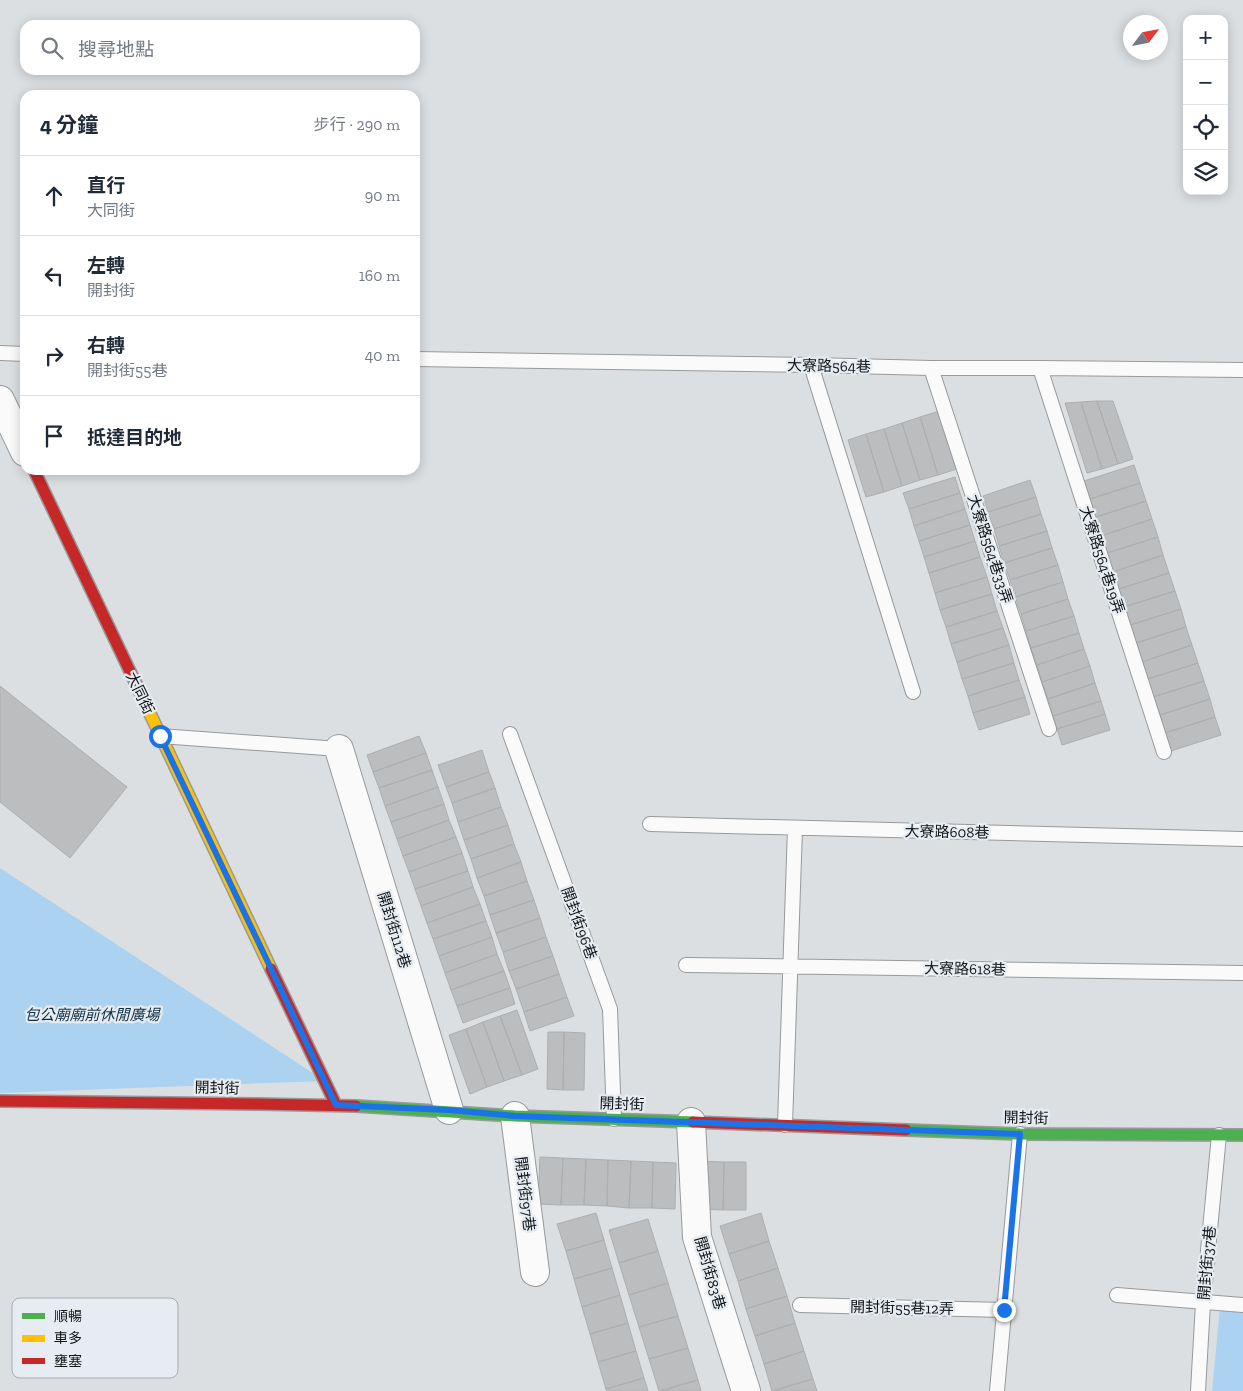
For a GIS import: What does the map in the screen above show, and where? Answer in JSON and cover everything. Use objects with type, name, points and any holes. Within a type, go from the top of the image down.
[{"type":"street","points":[[0,400],[20,442]]},
{"type":"street","name":"大同街","points":[[36,475],[336,1105]]},
{"type":"street","name":"開封街112巷","points":[[339,749],[449,1110]]},
{"type":"street","name":"開封街","points":[[0,1101],[336,1105],[449,1110],[515,1116],[1020,1134],[1243,1135]]},
{"type":"street","name":"開封街97巷","points":[[515,1116],[534,1272]]},
{"type":"street","name":"開封街83巷","points":[[691,1122],[697,1237],[746,1391]]},
{"type":"lane","points":[[0,353],[20,354]]},
{"type":"lane","name":"大寮路564巷","points":[[420,359],[931,368],[1243,370]]},
{"type":"lane","points":[[811,365],[913,692]]},
{"type":"lane","name":"大寮路564巷33弄","points":[[931,368],[1049,729]]},
{"type":"lane","name":"大寮路564巷19弄","points":[[1040,368],[1164,752]]},
{"type":"lane","name":"開封街96巷","points":[[510,734],[610,1009],[614,1119]]},
{"type":"lane","points":[[160,736],[339,749]]},
{"type":"lane","name":"大寮路608巷","points":[[650,824],[1243,839]]},
{"type":"lane","points":[[785,1125],[792,966],[795,828]]},
{"type":"lane","name":"大寮路618巷","points":[[686,965],[1243,973]]},
{"type":"lane","points":[[997,1391],[1020,1134]]},
{"type":"lane","name":"開封街37巷","points":[[1198,1391],[1203,1303],[1219,1135]]},
{"type":"lane","points":[[1117,1295],[1243,1305]]},
{"type":"lane","name":"開封街55巷12弄","points":[[800,1305],[1004,1310]]},
{"type":"green space","name":"包公廟廟前休閒廣場","points":[[0,868],[325,1081],[0,1093]]},
{"type":"green space","points":[[1220,1308],[1243,1310],[1243,1391],[1212,1391]]},
{"type":"building","points":[[1097,401],[1113,401],[1133,459],[1118,464]]},
{"type":"building","points":[[1097,401],[1118,464],[1102,469],[1081,402]]},
{"type":"building","points":[[1081,402],[1102,469],[1087,473],[1065,403]]},
{"type":"building","points":[[939,411],[957,469],[938,475],[920,417]]},
{"type":"building","points":[[920,417],[938,475],[920,480],[902,423]]},
{"type":"building","points":[[902,423],[920,480],[902,486],[884,429]]},
{"type":"building","points":[[884,429],[902,486],[884,492],[866,434]]},
{"type":"building","points":[[866,434],[884,492],[866,497],[848,440]]},
{"type":"building","points":[[1134,465],[1140,483],[1090,499],[1084,481]]},
{"type":"building","points":[[955,477],[960,493],[909,509],[903,493]]},
{"type":"building","points":[[1030,480],[1036,497],[988,512],[983,496]]},
{"type":"building","points":[[1140,483],[1146,501],[1096,517],[1090,499]]},
{"type":"building","points":[[960,493],[965,509],[914,526],[909,509]]},
{"type":"building","points":[[1036,497],[1041,514],[994,529],[988,512]]},
{"type":"building","points":[[1146,501],[1152,519],[1101,536],[1096,517]]},
{"type":"building","points":[[965,509],[970,525],[919,541],[914,526]]},
{"type":"building","points":[[1041,514],[1047,531],[999,546],[994,529]]},
{"type":"building","points":[[1152,519],[1158,537],[1107,553],[1101,536]]},
{"type":"building","points":[[970,525],[975,541],[924,557],[919,541]]},
{"type":"building","points":[[1047,531],[1052,548],[1004,563],[999,546]]},
{"type":"building","points":[[1158,537],[1163,555],[1113,572],[1107,553]]},
{"type":"building","points":[[975,541],[980,557],[929,573],[924,557]]},
{"type":"building","points":[[1052,548],[1058,565],[1010,580],[1004,563]]},
{"type":"building","points":[[1163,555],[1169,573],[1119,589],[1113,572]]},
{"type":"building","points":[[980,557],[987,577],[935,593],[929,573]]},
{"type":"building","points":[[1058,565],[1063,582],[1015,597],[1010,580]]},
{"type":"building","points":[[1169,573],[1175,591],[1124,607],[1119,589]]},
{"type":"building","points":[[987,577],[992,594],[940,610],[935,593]]},
{"type":"building","points":[[1063,582],[1068,599],[1021,614],[1015,597]]},
{"type":"building","points":[[1175,591],[1181,609],[1130,625],[1124,607]]},
{"type":"building","points":[[992,594],[997,611],[946,627],[940,610]]},
{"type":"building","points":[[1068,599],[1074,616],[1026,631],[1021,614]]},
{"type":"building","points":[[1181,609],[1186,627],[1136,643],[1130,625]]},
{"type":"building","points":[[997,611],[1003,628],[951,644],[946,627]]},
{"type":"building","points":[[1074,616],[1079,633],[1031,648],[1026,631]]},
{"type":"building","points":[[1186,627],[1192,645],[1142,662],[1136,643]]},
{"type":"building","points":[[1003,628],[1009,645],[957,662],[951,644]]},
{"type":"building","points":[[1079,633],[1084,649],[1037,665],[1031,648]]},
{"type":"building","points":[[1009,645],[1014,663],[962,679],[957,662]]},
{"type":"building","points":[[1192,645],[1198,663],[1148,679],[1142,662]]},
{"type":"building","points":[[1084,649],[1090,666],[1042,682],[1037,665]]},
{"type":"building","points":[[1014,663],[1019,680],[968,696],[962,679]]},
{"type":"building","points":[[1198,663],[1204,681],[1153,697],[1148,679]]},
{"type":"building","points":[[1090,666],[1095,683],[1048,699],[1042,682]]},
{"type":"building","points":[[1019,680],[1025,697],[973,713],[968,696]]},
{"type":"building","points":[[1204,681],[1210,699],[1160,715],[1153,697]]},
{"type":"building","points":[[1095,683],[1101,701],[1053,716],[1048,699]]},
{"type":"building","points":[[0,686],[127,787],[70,858],[0,802]]},
{"type":"building","points":[[1025,697],[1030,714],[979,730],[973,713]]},
{"type":"building","points":[[1210,699],[1215,717],[1165,733],[1160,715]]},
{"type":"building","points":[[1101,701],[1105,714],[1057,729],[1053,716]]},
{"type":"building","points":[[1105,714],[1110,730],[1062,745],[1057,729]]},
{"type":"building","points":[[1215,717],[1221,735],[1171,751],[1165,733]]},
{"type":"building","points":[[419,736],[426,753],[373,772],[367,755]]},
{"type":"building","points":[[482,750],[489,772],[446,787],[438,765]]},
{"type":"building","points":[[426,753],[432,770],[379,788],[373,772]]},
{"type":"building","points":[[432,770],[438,787],[385,806],[379,788]]},
{"type":"building","points":[[489,772],[495,788],[452,803],[446,787]]},
{"type":"building","points":[[438,787],[444,804],[391,822],[385,806]]},
{"type":"building","points":[[495,788],[501,807],[458,822],[452,803]]},
{"type":"building","points":[[444,804],[449,820],[397,839],[391,822]]},
{"type":"building","points":[[501,807],[508,825],[464,840],[458,822]]},
{"type":"building","points":[[449,820],[456,837],[403,856],[397,839]]},
{"type":"building","points":[[508,825],[514,844],[471,859],[464,840]]},
{"type":"building","points":[[456,837],[462,853],[409,872],[403,856]]},
{"type":"building","points":[[514,844],[521,862],[477,878],[471,859]]},
{"type":"building","points":[[462,853],[468,871],[415,889],[409,872]]},
{"type":"building","points":[[521,862],[527,881],[484,896],[477,878]]},
{"type":"building","points":[[468,871],[473,887],[421,906],[415,889]]},
{"type":"building","points":[[527,881],[534,900],[490,915],[484,896]]},
{"type":"building","points":[[473,887],[480,904],[427,923],[421,906]]},
{"type":"building","points":[[534,900],[540,918],[496,933],[490,915]]},
{"type":"building","points":[[480,904],[486,921],[433,939],[427,923]]},
{"type":"building","points":[[540,918],[546,937],[503,952],[496,933]]},
{"type":"building","points":[[486,921],[492,937],[439,956],[433,939]]},
{"type":"building","points":[[492,937],[497,954],[445,973],[439,956]]},
{"type":"building","points":[[546,937],[553,956],[509,971],[503,952]]},
{"type":"building","points":[[497,954],[504,971],[451,990],[445,973]]},
{"type":"building","points":[[553,956],[559,974],[516,989],[509,971]]},
{"type":"building","points":[[504,971],[510,988],[457,1006],[451,990]]},
{"type":"building","points":[[559,974],[567,997],[524,1012],[516,989]]},
{"type":"building","points":[[510,988],[515,1004],[463,1023],[457,1006]]},
{"type":"building","points":[[567,997],[574,1016],[530,1031],[524,1012]]},
{"type":"building","points":[[517,1010],[538,1069],[522,1075],[500,1016]]},
{"type":"building","points":[[500,1016],[522,1075],[504,1081],[483,1022]]},
{"type":"building","points":[[483,1022],[504,1081],[487,1087],[466,1029]]},
{"type":"building","points":[[466,1029],[487,1087],[470,1094],[449,1035]]},
{"type":"building","points":[[548,1032],[564,1032],[563,1090],[547,1089]]},
{"type":"building","points":[[564,1032],[585,1033],[584,1090],[563,1090]]},
{"type":"building","points":[[540,1157],[563,1158],[561,1205],[538,1204]]},
{"type":"building","points":[[563,1158],[586,1159],[584,1205],[561,1205]]},
{"type":"building","points":[[586,1159],[608,1160],[607,1206],[584,1205]]},
{"type":"building","points":[[608,1160],[631,1161],[629,1208],[607,1206]]},
{"type":"building","points":[[631,1161],[653,1162],[652,1208],[629,1208]]},
{"type":"building","points":[[700,1161],[724,1162],[723,1210],[700,1209]]},
{"type":"building","points":[[653,1162],[676,1163],[675,1209],[652,1208]]},
{"type":"building","points":[[724,1162],[746,1162],[746,1210],[723,1210]]},
{"type":"building","points":[[596,1213],[604,1240],[566,1251],[557,1224]]},
{"type":"building","points":[[761,1213],[769,1241],[729,1254],[720,1226]]},
{"type":"building","points":[[648,1219],[658,1251],[619,1263],[609,1230]]},
{"type":"building","points":[[604,1240],[612,1268],[574,1279],[566,1251]]},
{"type":"building","points":[[769,1241],[778,1268],[738,1281],[729,1254]]},
{"type":"building","points":[[658,1251],[668,1283],[629,1295],[619,1263]]},
{"type":"building","points":[[612,1268],[620,1295],[582,1307],[574,1279]]},
{"type":"building","points":[[778,1268],[787,1296],[746,1309],[738,1281]]},
{"type":"building","points":[[668,1283],[678,1316],[639,1327],[629,1295]]},
{"type":"building","points":[[620,1295],[628,1323],[590,1334],[582,1307]]},
{"type":"building","points":[[787,1296],[795,1323],[755,1336],[746,1309]]},
{"type":"building","points":[[678,1316],[688,1348],[649,1359],[639,1327]]},
{"type":"building","points":[[628,1323],[636,1351],[598,1362],[590,1334]]},
{"type":"building","points":[[795,1323],[804,1351],[764,1364],[755,1336]]},
{"type":"building","points":[[688,1348],[698,1380],[659,1391],[649,1359]]},
{"type":"building","points":[[636,1351],[644,1378],[606,1389],[598,1362]]},
{"type":"building","points":[[804,1351],[813,1379],[772,1391],[764,1364]]},
{"type":"building","points":[[644,1378],[648,1391],[607,1391],[606,1389]]},
{"type":"building","points":[[813,1379],[817,1391],[773,1391]]},
{"type":"building","points":[[698,1380],[701,1391],[661,1391]]},
{"type":"traffic: fast","points":[[356,1106],[515,1116],[693,1122]]},
{"type":"traffic: fast","points":[[906,1130],[1020,1134],[1243,1135]]},
{"type":"traffic: slow","points":[[136,684],[271,969]]},
{"type":"traffic: jam","points":[[36,475],[136,684]]},
{"type":"traffic: jam","points":[[271,969],[336,1105]]},
{"type":"traffic: jam","points":[[0,1101],[356,1106]]},
{"type":"traffic: jam","points":[[693,1122],[906,1130]]},
{"type":"route","points":[[160,736],[336,1105],[449,1110],[515,1116],[1020,1134],[1004,1310]]}]
